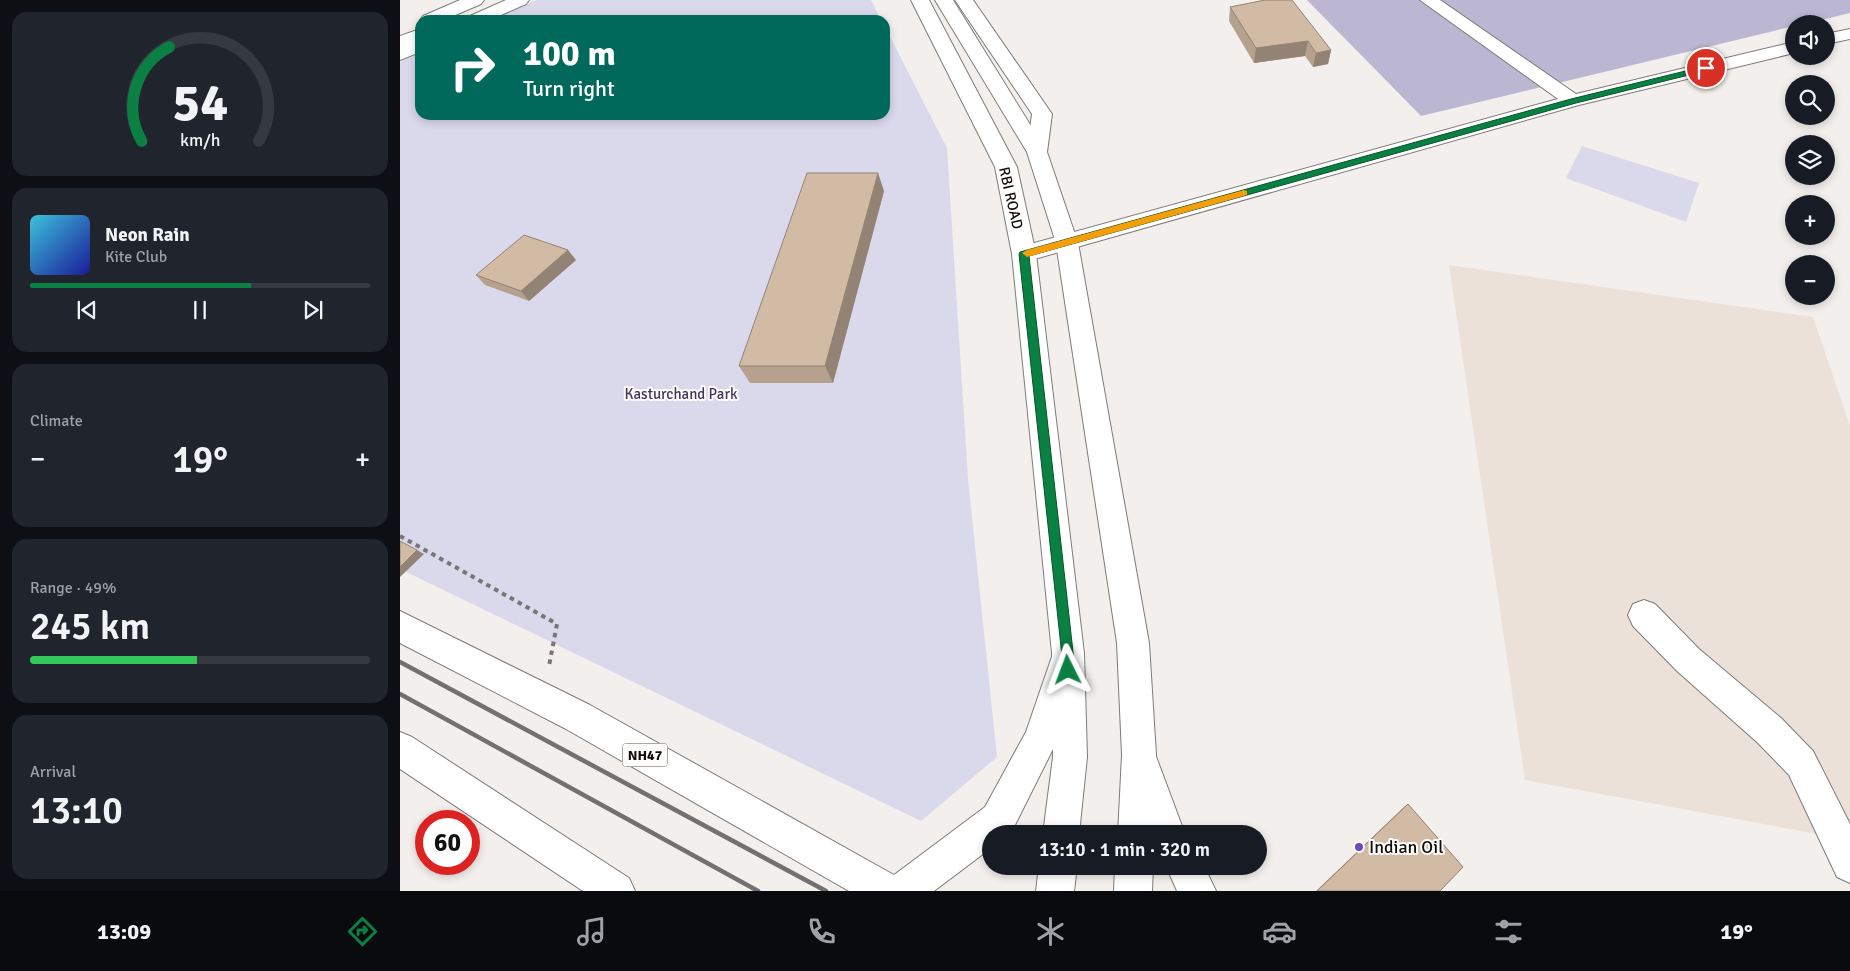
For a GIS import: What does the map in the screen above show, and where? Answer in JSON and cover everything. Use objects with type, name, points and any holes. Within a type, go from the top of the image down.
[{"type":"main road","points":[[440,15],[475,0]]},
{"type":"main road","points":[[463,15],[497,0]]},
{"type":"main road","points":[[487,15],[520,0]]},
{"type":"main road","name":"RBI ROAD","points":[[920,0],[1006,167],[1024,254],[1068,653],[1070,757],[1063,825]]},
{"type":"main road","points":[[944,0],[1037,152],[1067,243],[1133,642],[1139,755],[1136,825]]},
{"type":"main road","points":[[964,0],[1042,114],[1037,152]]},
{"type":"main road","points":[[1429,0],[1573,101]]},
{"type":"main road","points":[[400,32],[415,26]]},
{"type":"main road","points":[[1835,37],[1850,34]]},
{"type":"main road","points":[[400,43],[415,36]]},
{"type":"main road","points":[[400,54],[415,47]]},
{"type":"main road","points":[[1024,254],[1573,101],[1785,49]]},
{"type":"main road","points":[[1644,615],[1688,660],[1770,731],[1801,763],[1850,864]]},
{"type":"main road","name":"NH47","points":[[400,626],[542,699],[886,891]]},
{"type":"main road","points":[[903,891],[998,820],[1041,739],[1068,653]]},
{"type":"main road","points":[[400,749],[616,891]]},
{"type":"main road","points":[[1139,755],[1164,825]]},
{"type":"main road","points":[[1055,891],[1057,875]]},
{"type":"main road","points":[[1133,891],[1134,875]]},
{"type":"main road","points":[[1189,875],[1197,891]]},
{"type":"path","points":[[400,536],[557,624],[542,699]]},
{"type":"shaded area","points":[[1307,0],[1850,0],[1850,13],[1835,17],[1835,15],[1785,15],[1785,28],[1421,116]]},
{"type":"shaded area","points":[[1449,265],[1813,317],[1850,426],[1850,840],[1525,780]]},
{"type":"green space","points":[[536,0],[871,0],[878,15],[503,15]]},
{"type":"green space","name":"Kasturchand Park","points":[[890,37],[947,148],[968,479],[997,757],[921,821],[400,569],[400,62],[415,55],[415,120],[890,120]]},
{"type":"green space","points":[[1582,146],[1699,183],[1686,222],[1566,178]]},
{"type":"building","points":[[1265,0],[1292,0],[1331,50],[1316,53],[1308,41],[1256,48],[1230,7]]},
{"type":"building","points":[[807,173],[878,173],[825,366],[739,366]]},
{"type":"building","points":[[524,235],[568,250],[521,291],[476,275]]},
{"type":"building","points":[[400,541],[417,550],[400,567]]},
{"type":"building","points":[[1408,804],[1463,867],[1440,891],[1317,891]]},
{"type":"railway","points":[[400,662],[826,891]]},
{"type":"railway","points":[[400,694],[758,891]]},
{"type":"slow traffic","points":[[1027,253],[1244,193]]},
{"type":"place","name":"Indian Oil","points":[[1359,847]]},
{"type":"route","points":[[1068,670],[1068,653],[1024,254],[1573,101],[1706,68]]}]
